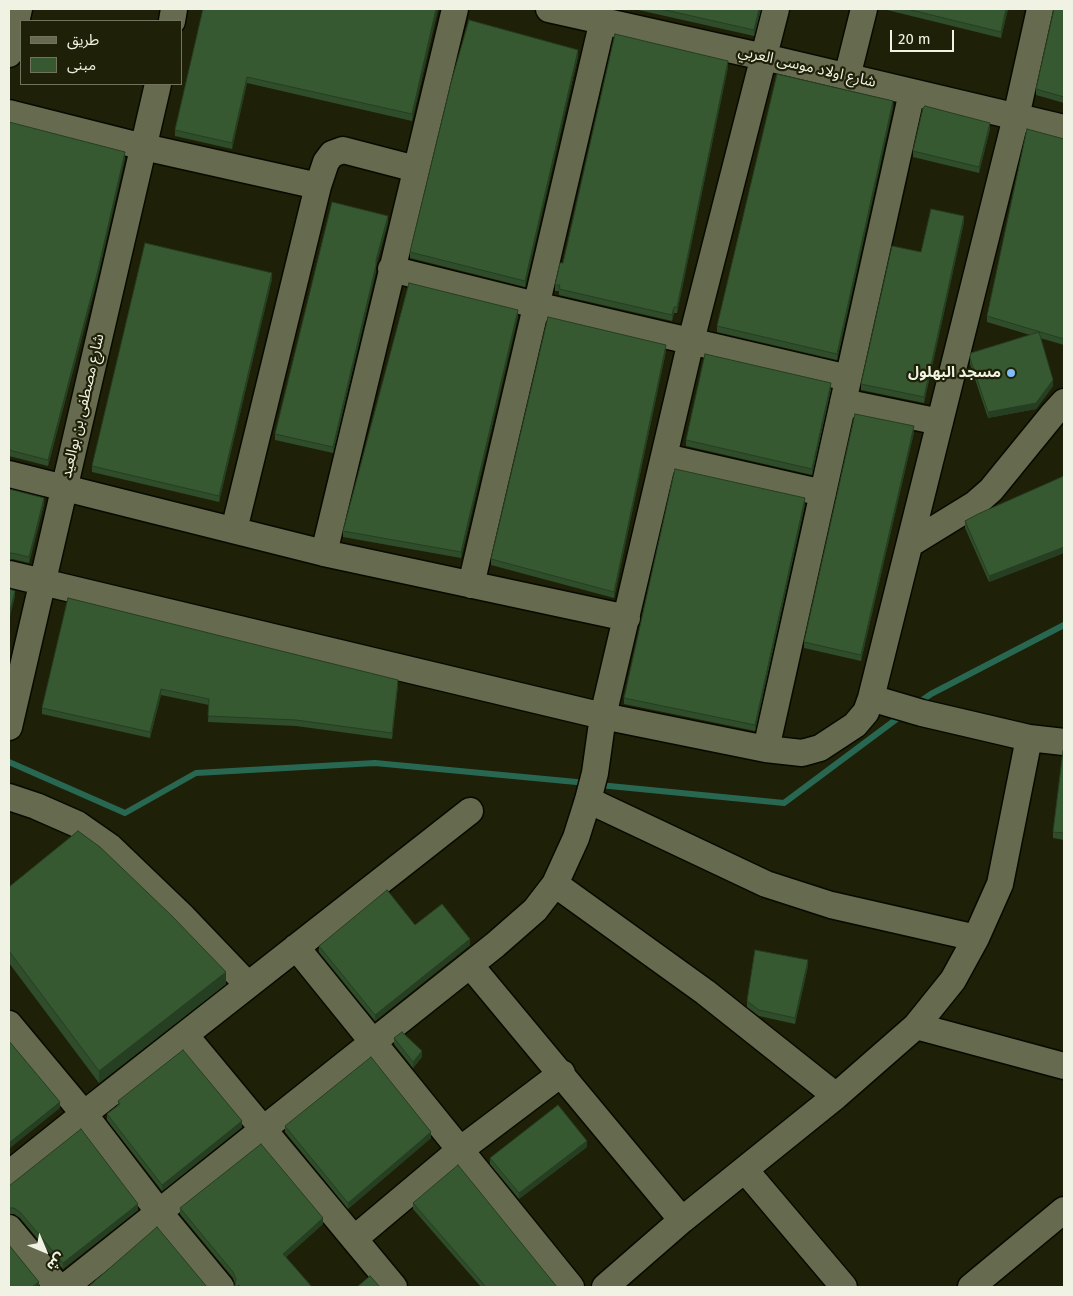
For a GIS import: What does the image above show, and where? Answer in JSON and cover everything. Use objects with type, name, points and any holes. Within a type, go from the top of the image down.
[{"type":"street","points":[[9,49],[20,9]]},
{"type":"street","points":[[324,553],[455,9]]},
{"type":"street","name":"شارع اولاد موسى العربي","points":[[549,9],[764,57],[1064,128]]},
{"type":"street","points":[[65,1287],[470,965],[535,910],[554,884],[576,838],[595,773],[603,716],[691,341],[776,9]]},
{"type":"street","points":[[847,77],[864,9]]},
{"type":"street","points":[[9,574],[603,716],[766,749],[802,753],[820,748],[855,725],[866,712],[871,698],[1016,116],[1040,9]]},
{"type":"street","points":[[471,585],[603,20]]},
{"type":"street","name":"شارع مصطفى بن بوالعيد","points":[[9,727],[158,85]]},
{"type":"street","points":[[766,749],[912,92]]},
{"type":"street","points":[[9,114],[144,147],[318,186]]},
{"type":"street","points":[[234,530],[318,186],[326,162],[332,154],[343,150],[416,169]]},
{"type":"street","points":[[391,269],[691,341],[940,422]]},
{"type":"street","points":[[910,544],[975,504],[991,490],[1064,402]]},
{"type":"street","points":[[665,456],[823,493]]},
{"type":"street","points":[[9,474],[324,553],[627,618]]},
{"type":"street","points":[[871,698],[922,713],[1029,738],[1064,742]]},
{"type":"street","points":[[623,1282],[682,1220],[836,1096],[916,1026],[953,980],[976,938],[1000,884],[1029,738]]},
{"type":"street","points":[[9,797],[36,806],[77,824],[110,847],[183,917],[248,985]]},
{"type":"street","points":[[588,800],[766,884],[831,905],[976,938]]},
{"type":"street","points":[[9,1174],[470,811]]},
{"type":"street","points":[[554,884],[705,992],[836,1096]]},
{"type":"street","points":[[296,947],[571,1287]]},
{"type":"street","points":[[470,965],[562,1073],[682,1220]]},
{"type":"street","points":[[9,1024],[84,1114],[159,1212],[221,1287]]},
{"type":"street","points":[[916,1026],[1064,1066]]},
{"type":"street","points":[[184,1035],[394,1287]]},
{"type":"street","points":[[354,1239],[460,1150],[562,1073]]},
{"type":"street","points":[[745,1170],[844,1287]]},
{"type":"street","points":[[971,1287],[1064,1210]]},
{"type":"street","points":[[9,1228],[58,1287]]},
{"type":"building","points":[[203,9],[436,9],[412,114],[247,77],[232,143],[175,130]]},
{"type":"building","points":[[661,9],[759,9],[754,30]]},
{"type":"building","points":[[907,9],[1006,9],[1001,32]]},
{"type":"building","points":[[1054,9],[1064,9],[1064,97],[1036,89]]},
{"type":"building","points":[[469,20],[578,50],[525,281],[410,252],[452,79]]},
{"type":"building","points":[[615,34],[728,61],[677,307],[674,307],[672,315],[559,289],[560,285],[555,285],[560,263],[563,263]]},
{"type":"building","points":[[777,74],[893,101],[837,354],[717,326]]},
{"type":"building","points":[[925,106],[990,123],[979,167],[913,151]]},
{"type":"building","points":[[9,122],[125,152],[97,274],[48,460],[9,450]]},
{"type":"building","points":[[1027,129],[1064,139],[1064,339],[987,316]]},
{"type":"building","points":[[332,202],[388,216],[333,447],[275,434]]},
{"type":"building","points":[[931,209],[964,216],[924,397],[861,384],[892,246],[921,252]]},
{"type":"building","points":[[145,243],[272,273],[219,496],[92,466]]},
{"type":"building","points":[[409,283],[518,310],[461,552],[343,531]]},
{"type":"building","points":[[548,317],[666,345],[614,592],[491,559]]},
{"type":"building","name":"مسجد البهلول","points":[[1039,332],[1053,380],[1036,403],[988,412],[970,358],[971,353]]},
{"type":"building","points":[[705,354],[831,383],[812,469],[686,440]]},
{"type":"building","points":[[855,414],[914,426],[861,655],[804,642]]},
{"type":"building","points":[[675,469],[805,498],[755,725],[624,698]]},
{"type":"building","points":[[1064,476],[1064,547],[989,576],[965,521]]},
{"type":"building","points":[[9,489],[44,498],[29,557],[9,554]]},
{"type":"building","points":[[9,589],[15,591],[9,615]]},
{"type":"building","points":[[68,598],[398,680],[392,733],[296,720],[208,716],[209,699],[161,689],[150,732],[42,708]]},
{"type":"building","points":[[1064,751],[1064,833],[1053,832]]},
{"type":"building","points":[[78,831],[100,847],[172,916],[226,972],[99,1071],[9,951],[9,887]]},
{"type":"building","points":[[387,890],[415,925],[442,904],[470,939],[375,1015],[319,946]]},
{"type":"building","points":[[755,950],[808,960],[795,1018],[759,1010],[747,1001]]},
{"type":"building","points":[[402,1032],[422,1051],[413,1062],[394,1038]]},
{"type":"building","points":[[9,1041],[60,1102],[9,1143]]},
{"type":"building","points":[[183,1050],[242,1121],[162,1185],[107,1114],[120,1104],[118,1101]]},
{"type":"building","points":[[371,1057],[431,1132],[348,1203],[285,1126]]},
{"type":"building","points":[[558,1105],[587,1141],[519,1193],[490,1158]]},
{"type":"building","points":[[81,1129],[138,1204],[63,1263],[20,1212],[14,1208],[9,1208],[9,1186]]},
{"type":"building","points":[[261,1144],[323,1218],[283,1254],[312,1287],[240,1287],[239,1285],[234,1287],[236,1279],[233,1272],[180,1208]]},
{"type":"building","points":[[458,1165],[557,1287],[486,1287],[413,1203]]},
{"type":"building","points":[[157,1227],[207,1287],[88,1287]]},
{"type":"building","points":[[9,1245],[39,1282],[32,1287],[9,1287]]},
{"type":"building","points":[[370,1276],[380,1287],[357,1287]]},
{"type":"waterway","points":[[918,703],[931,694],[1064,625]]},
{"type":"waterway","points":[[599,785],[784,803],[902,715]]},
{"type":"waterway","points":[[9,762],[125,813],[196,773],[375,763],[587,783]]},
{"type":"place","name":"مسجد البهلول","points":[[1011,373]]}]
